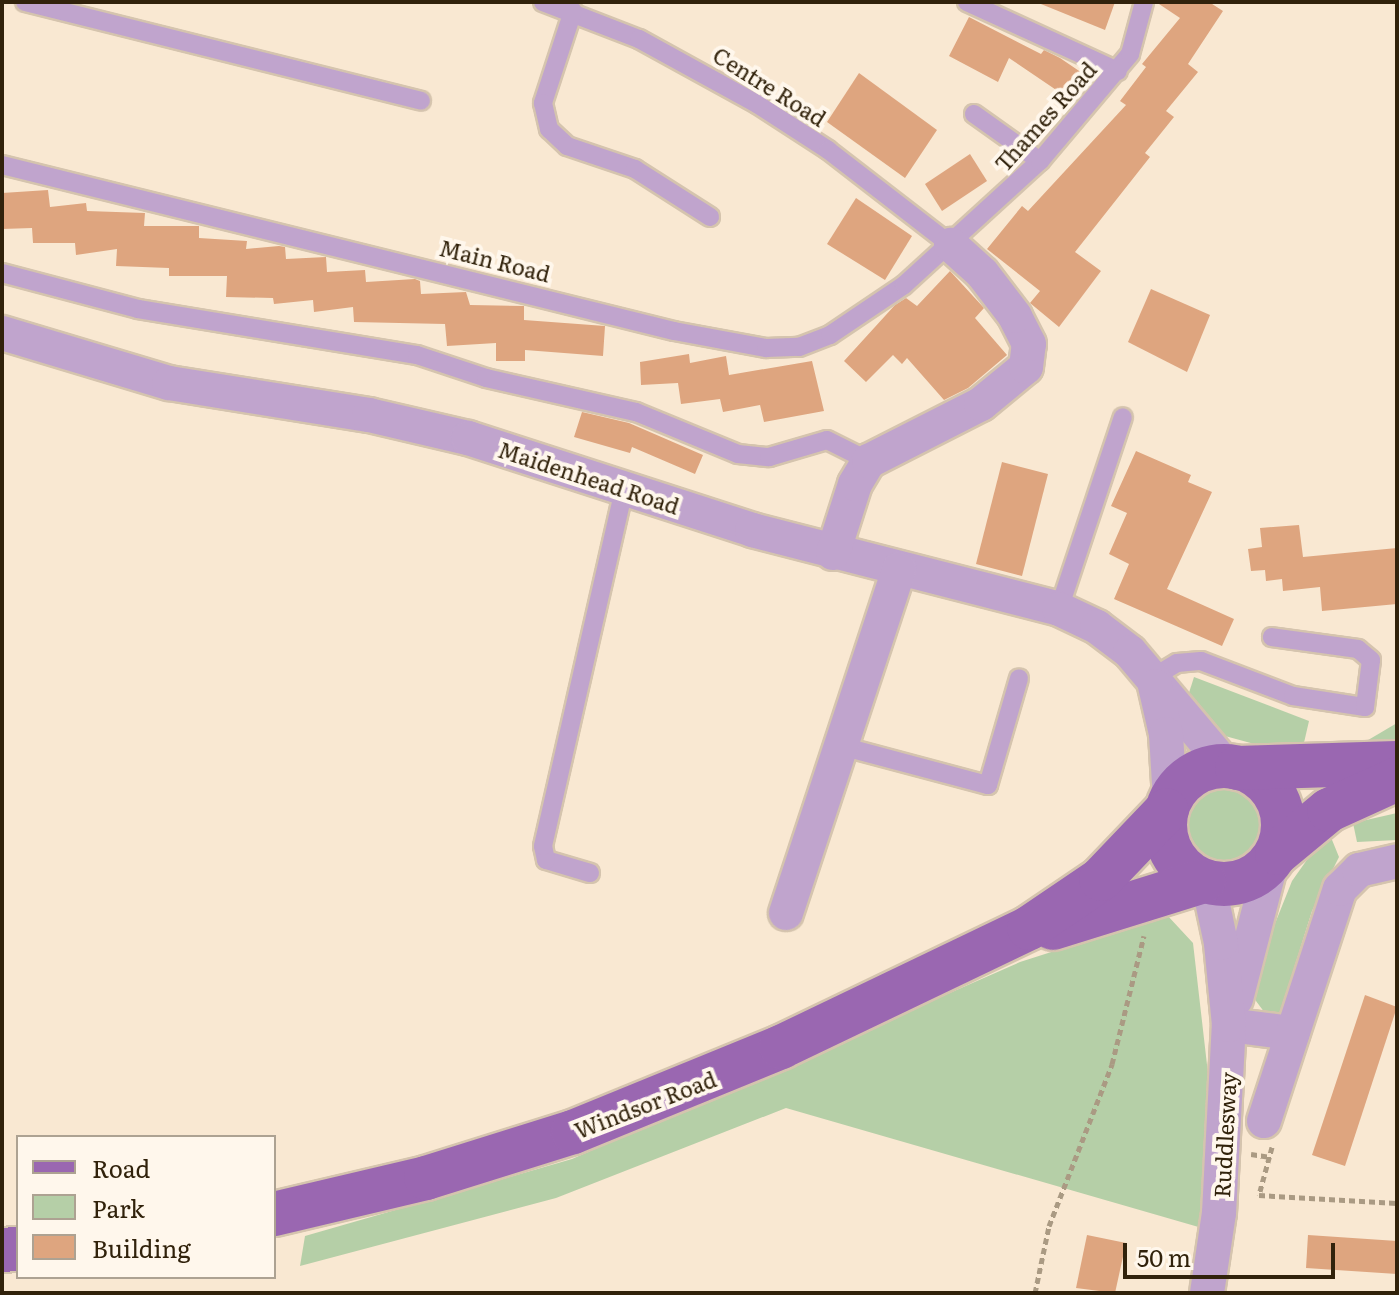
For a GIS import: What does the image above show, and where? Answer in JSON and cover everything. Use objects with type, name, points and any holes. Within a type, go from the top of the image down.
[{"type":"main road","points":[[1397,763],[1231,767],[1193,775],[1168,805],[1170,850],[1181,866],[1206,881],[1242,882],[1329,810],[1397,779]]},
{"type":"main road","points":[[1231,767],[1258,777],[1278,801],[1283,822],[1274,857]]},
{"type":"main road","name":"Windsor Road","points":[[998,946],[1101,879],[1168,805]]},
{"type":"main road","name":"Windsor Road","points":[[276,1214],[426,1178],[573,1132],[716,1076],[998,946],[1206,881]]},
{"type":"street","points":[[833,553],[855,484],[869,461],[981,404],[1026,367],[1029,344],[1015,316],[982,273],[951,245]]},
{"type":"street","name":"Maidenhead Road","points":[[2,333],[169,383],[418,425],[833,553],[1059,609],[1115,639],[1231,767]]},
{"type":"street","points":[[786,913],[899,569]]},
{"type":"street","points":[[1152,678],[1165,725],[1168,805]]},
{"type":"street","name":"Ruddlesway","points":[[1229,1025],[1274,857]]},
{"type":"street","points":[[1264,1121],[1340,889],[1359,870],[1397,861]]},
{"type":"street","name":"Ruddlesway","points":[[1206,881],[1221,943],[1229,1025],[1219,1213],[1207,1293]]},
{"type":"street","points":[[1229,1025],[1292,1033]]},
{"type":"lane","points":[[25,2],[421,101]]},
{"type":"lane","name":"Centre Road","points":[[543,2],[573,11],[653,46],[757,104],[853,168],[951,245]]},
{"type":"lane","points":[[967,2],[1075,47],[1118,71]]},
{"type":"lane","name":"Thames Road","points":[[951,245],[1040,161],[1118,71],[1137,38],[1144,2]]},
{"type":"lane","points":[[573,11],[543,103],[549,129],[567,146],[635,169],[710,217]]},
{"type":"lane","points":[[974,114],[1040,161]]},
{"type":"lane","name":"Main Road","points":[[2,165],[674,331],[766,348],[799,347],[830,335],[904,285],[951,245]]},
{"type":"lane","points":[[2,273],[151,311],[417,355],[486,378],[624,408],[738,454],[769,457],[827,440],[869,461]]},
{"type":"lane","points":[[1059,609],[1123,417]]},
{"type":"lane","points":[[590,873],[546,860],[543,846],[624,489]]},
{"type":"lane","points":[[1152,678],[1177,663],[1201,661],[1293,696],[1365,707],[1371,660],[1358,649],[1272,637]]},
{"type":"lane","points":[[841,746],[988,785],[1019,678]]},
{"type":"path","points":[[1035,1293],[1049,1226],[1117,1049],[1141,960],[1147,918],[1143,901]]},
{"type":"path","points":[[1259,1195],[1397,1203]]},
{"type":"green space","points":[[1194,677],[1309,721],[1303,747],[1258,745],[1225,736],[1188,696]]},
{"type":"green space","points":[[1397,723],[1397,746],[1358,746]]},
{"type":"green space","points":[[1225,782],[1242,785],[1256,794],[1265,808],[1268,825],[1265,842],[1256,856],[1242,865],[1225,868],[1208,865],[1194,856],[1185,842],[1182,825],[1185,808],[1194,794],[1208,785]]},
{"type":"green space","points":[[1397,813],[1397,840],[1357,842],[1353,823]]},
{"type":"green space","points":[[1328,830],[1339,857],[1312,911],[1280,1013],[1265,1013],[1256,1001],[1254,976],[1292,881]]},
{"type":"green space","points":[[1167,915],[1193,943],[1216,1143],[1202,1228],[786,1108],[556,1198],[300,1266],[305,1236],[572,1159],[1020,962]]},
{"type":"building","points":[[1036,2],[1115,2],[1105,30]]},
{"type":"building","points":[[1156,2],[1209,2],[1223,11],[1188,64],[1198,72],[1166,111],[1174,117],[1145,153],[1150,157],[1075,252],[1101,271],[1059,327],[1030,303],[1040,291],[987,249],[1022,206],[1028,211],[1126,105],[1120,101],[1146,67],[1142,64],[1180,18]]},
{"type":"building","points":[[969,17],[1041,54],[1044,50],[1060,58],[1088,77],[1071,100],[1009,58],[998,82],[949,56]]},
{"type":"building","points":[[859,73],[937,130],[905,178],[827,122]]},
{"type":"building","points":[[970,154],[987,181],[942,211],[925,184]]},
{"type":"building","points":[[48,190],[50,207],[86,203],[87,211],[145,213],[144,226],[199,226],[199,238],[247,241],[246,249],[285,247],[286,259],[326,257],[327,272],[365,270],[366,282],[415,279],[420,281],[421,294],[466,292],[470,305],[524,306],[524,320],[605,326],[603,356],[525,350],[525,361],[496,361],[496,343],[447,346],[445,324],[354,322],[353,307],[314,312],[313,300],[274,304],[273,298],[226,297],[227,276],[169,276],[169,268],[116,266],[117,249],[76,255],[75,243],[33,243],[32,228],[2,229],[2,193]]},
{"type":"building","points":[[856,198],[912,236],[885,280],[827,244]]},
{"type":"building","points":[[950,271],[984,308],[975,318],[1007,355],[968,388],[944,400],[907,358],[902,364],[893,355],[866,382],[844,361],[895,305],[906,298],[917,306]]},
{"type":"building","points":[[1151,289],[1210,315],[1187,372],[1128,342]]},
{"type":"building","points":[[689,354],[690,363],[726,356],[729,375],[812,361],[824,411],[764,422],[760,405],[723,412],[720,399],[681,404],[678,383],[641,385],[640,362]]},
{"type":"building","points":[[582,412],[629,423],[703,455],[695,474],[632,447],[630,453],[574,437]]},
{"type":"building","points":[[1136,451],[1191,475],[1188,482],[1212,492],[1167,589],[1234,619],[1222,646],[1114,599],[1129,564],[1109,554],[1127,513],[1111,506]]},
{"type":"building","points":[[1002,462],[1048,474],[1022,576],[976,564]]},
{"type":"building","points":[[1299,525],[1303,557],[1397,548],[1397,604],[1322,611],[1320,587],[1283,591],[1282,579],[1266,581],[1265,570],[1251,571],[1248,549],[1262,547],[1260,528]]},
{"type":"building","points":[[1365,995],[1397,1007],[1345,1166],[1312,1155]]},
{"type":"building","points":[[1087,1235],[1126,1243],[1115,1293],[1076,1288]]},
{"type":"building","points":[[1308,1235],[1397,1241],[1397,1274],[1306,1268]]}]
